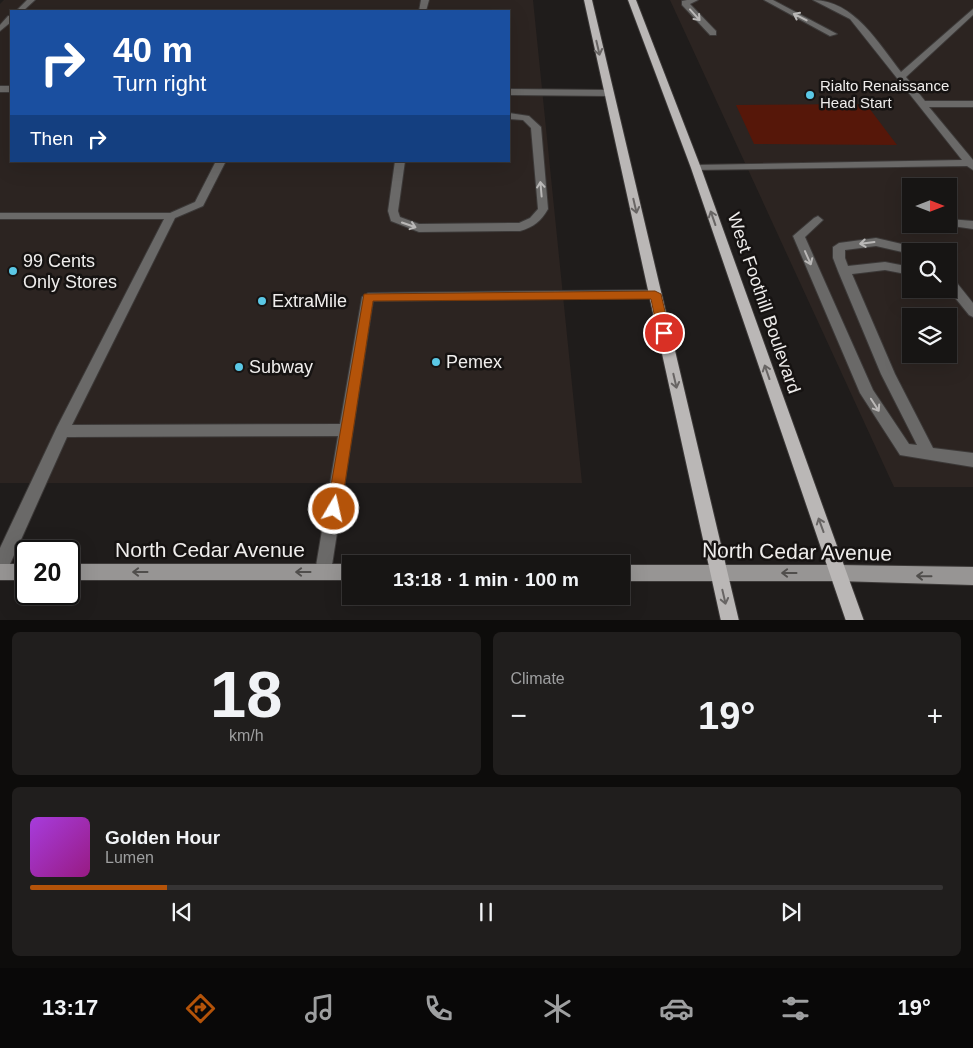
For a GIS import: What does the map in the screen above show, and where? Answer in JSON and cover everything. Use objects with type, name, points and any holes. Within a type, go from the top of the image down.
[{"type":"main road","points":[[588,0],[730,620]]},
{"type":"main road","name":"West Foothill Boulevard","points":[[632,0],[696,168],[855,620]]},
{"type":"main road","points":[[0,572],[15,572]]},
{"type":"main road","name":"North Cedar Avenue","points":[[80,572],[342,572]]},
{"type":"main road","name":"North Cedar Avenue","points":[[630,573],[838,573],[973,576]]},
{"type":"lane","points":[[20,10],[31,0]]},
{"type":"lane","points":[[694,0],[685,3],[713,33]]},
{"type":"lane","points":[[768,0],[833,34]]},
{"type":"lane","points":[[817,0],[853,17],[971,165]]},
{"type":"lane","points":[[901,77],[973,11]]},
{"type":"lane","points":[[0,29],[10,19]]},
{"type":"lane","points":[[510,92],[609,93]]},
{"type":"lane","points":[[923,104],[973,104]]},
{"type":"lane","points":[[400,162],[393,211],[395,219],[405,224],[419,228],[520,227],[529,225],[539,217],[543,210],[536,127],[526,118],[510,116]]},
{"type":"lane","points":[[0,216],[171,216],[199,204],[220,162]]},
{"type":"lane","points":[[696,168],[971,165]]},
{"type":"lane","points":[[0,567],[62,431],[171,216]]},
{"type":"lane","points":[[818,220],[799,236],[867,393],[904,450],[973,460]]},
{"type":"lane","points":[[958,224],[973,225]]},
{"type":"lane","points":[[902,248],[876,242],[839,247],[839,258],[888,374],[929,454]]},
{"type":"lane","points":[[844,271],[885,266],[902,269]]},
{"type":"lane","points":[[957,291],[973,312]]},
{"type":"lane","points":[[324,572],[368,297],[655,294]]},
{"type":"lane","points":[[62,431],[347,430]]},
{"type":"shaded area","points":[[4,0],[533,0],[582,483],[0,483],[0,4]]},
{"type":"shaded area","points":[[670,0],[973,0],[973,487],[894,487]]},
{"type":"shaded area","points":[[866,104],[897,145],[754,144],[736,105]]},
{"type":"place","name":"Rialto Renaissance Head Start","points":[[810,95]]},
{"type":"place","name":"99 Cents Only Stores","points":[[13,271]]},
{"type":"place","name":"ExtraMile","points":[[262,301]]},
{"type":"place","name":"Pemex","points":[[436,362]]},
{"type":"place","name":"Subway","points":[[239,367]]},
{"type":"route","points":[[334,509],[368,297],[655,294],[664,333]]}]
